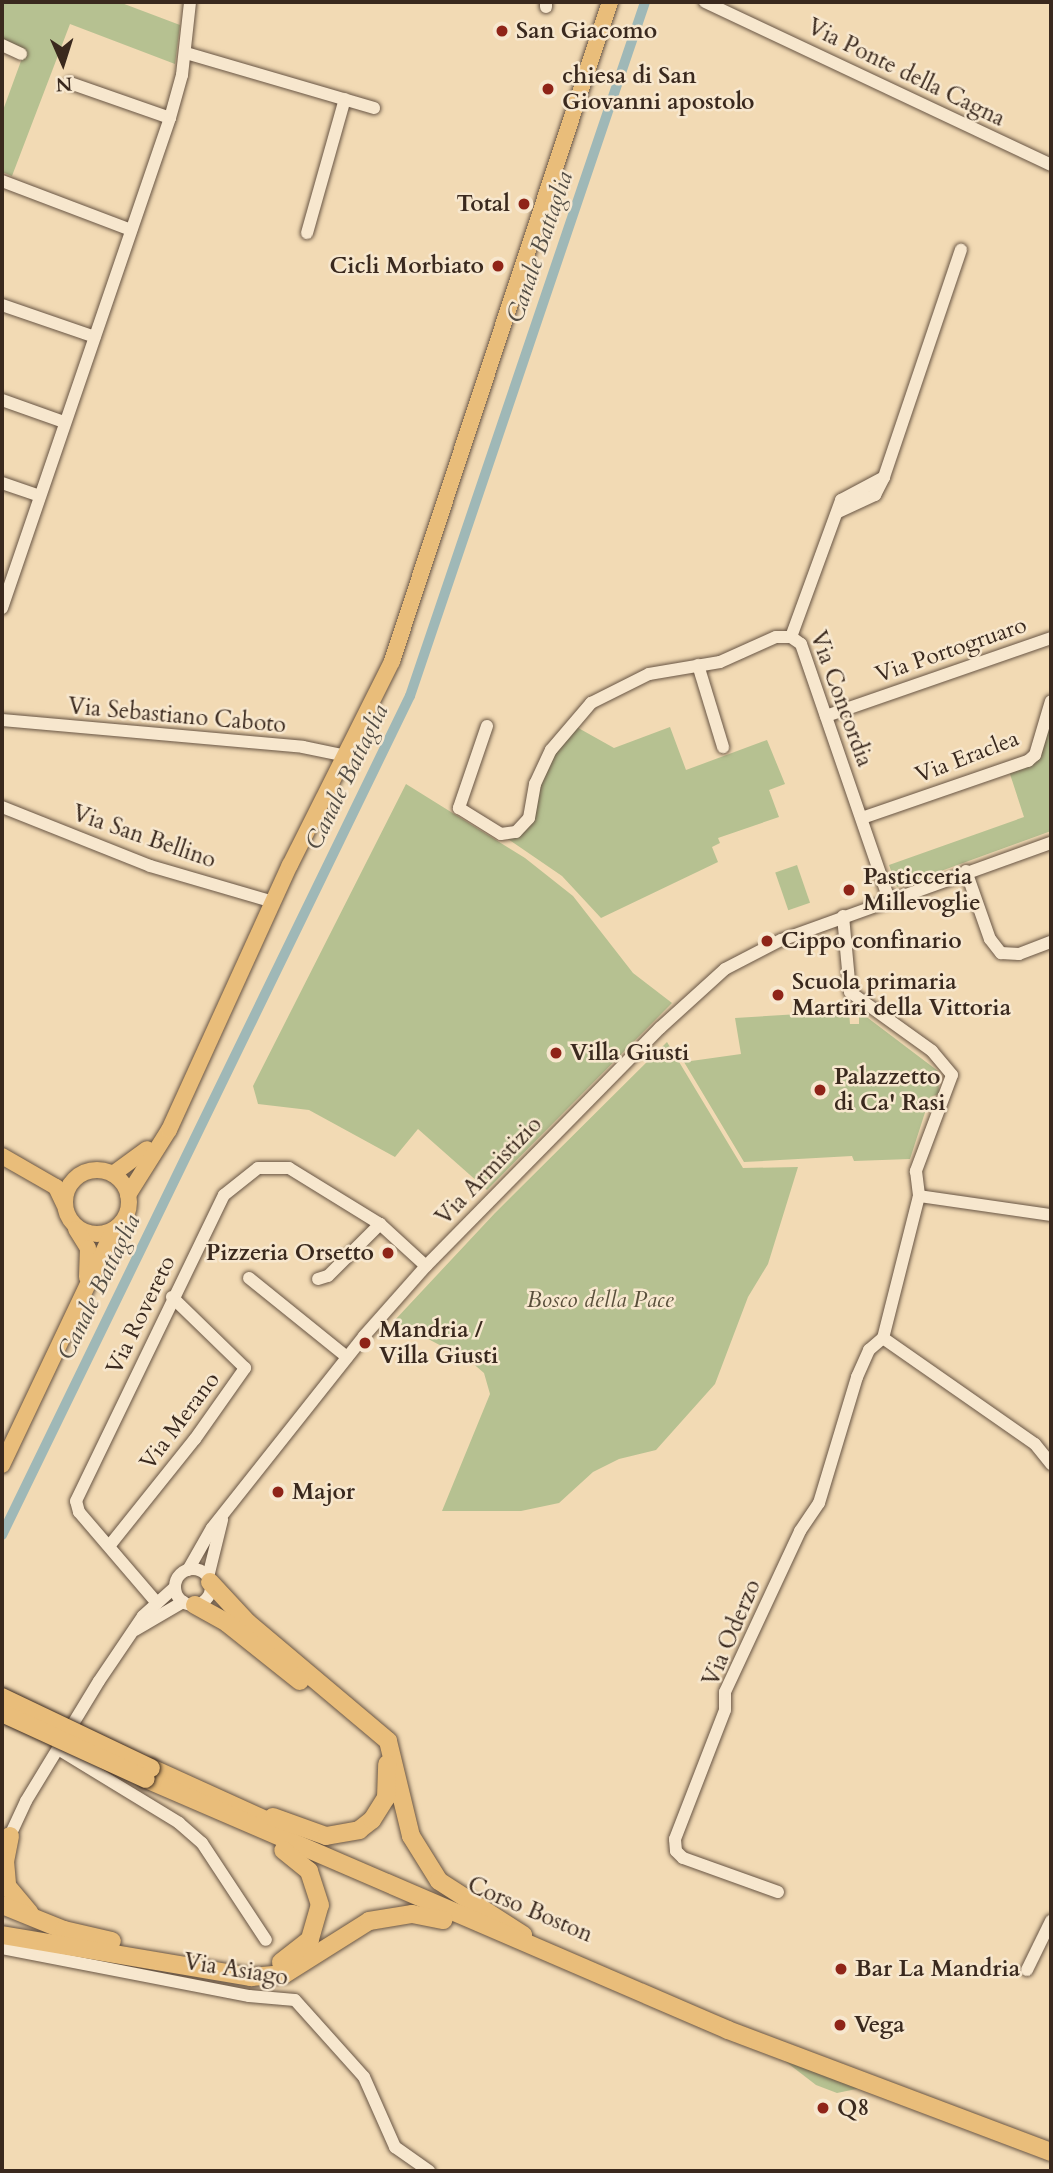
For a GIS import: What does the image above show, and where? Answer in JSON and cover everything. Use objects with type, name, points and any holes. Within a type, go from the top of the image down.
[{"type":"highway","points":[[209,1580],[248,1623],[388,1741],[411,1836],[439,1881],[521,1940]]},
{"type":"highway","points":[[189,1603],[242,1635],[375,1741],[387,1764],[389,1781],[383,1806],[366,1825],[351,1833],[317,1835],[256,1810],[246,1811]]},
{"type":"highway","name":"Corso Boston","points":[[2,1697],[207,1808],[521,1940],[728,2031],[1051,2151]]},
{"type":"highway","name":"Corso Boston","points":[[2,1713],[148,1774],[246,1811],[521,1940],[1051,2141]]},
{"type":"highway","points":[[2,1905],[40,1923],[88,1937],[243,1964],[268,1966],[292,1957],[310,1939],[318,1922],[320,1905],[313,1879],[289,1853],[207,1808]]},
{"type":"highway","points":[[6,1833],[7,1886],[15,1901],[40,1923]]},
{"type":"highway","points":[[2,1935],[251,1977],[285,1974],[355,1928],[398,1915],[437,1918],[521,1940]]},
{"type":"main road","points":[[2,1465],[6,1445],[84,1294],[113,1231],[127,1216],[128,1195],[178,1108],[273,902],[347,756],[407,623],[610,2]]},
{"type":"main road","points":[[41,1176],[75,1178],[93,1170],[113,1174],[139,1158],[178,1108]]},
{"type":"main road","points":[[2,1156],[56,1187],[73,1225],[88,1248],[84,1294]]},
{"type":"main road","points":[[113,1174],[128,1195]]},
{"type":"main road","points":[[64,1205],[75,1178]]},
{"type":"main road","points":[[73,1225],[92,1235],[113,1231]]},
{"type":"street","points":[[2,608],[8,569],[39,496],[170,118],[186,52],[190,2]]},
{"type":"street","name":"Via Ponte della Cagna","points":[[705,2],[1051,165]]},
{"type":"street","points":[[2,45],[21,54]]},
{"type":"street","points":[[186,52],[374,108]]},
{"type":"street","points":[[70,83],[170,118]]},
{"type":"street","points":[[307,233],[345,99]]},
{"type":"street","points":[[2,181],[131,230]]},
{"type":"street","name":"Via Concordia","points":[[889,899],[800,644],[790,637],[836,514],[846,505],[875,495],[884,477],[961,250]]},
{"type":"street","points":[[2,305],[95,337]]},
{"type":"street","points":[[2,400],[64,422]]},
{"type":"street","points":[[2,483],[39,496]]},
{"type":"street","points":[[487,726],[459,808],[501,834],[524,827],[551,750],[591,703],[624,682],[698,665],[720,663],[776,637],[790,637]]},
{"type":"street","name":"Via Portogruaro","points":[[826,716],[1051,638]]},
{"type":"street","points":[[698,665],[723,747]]},
{"type":"street","name":"Via Eraclea","points":[[862,818],[1028,761],[1035,755],[1051,701]]},
{"type":"street","name":"Via Sebastiano Caboto","points":[[2,720],[303,747],[347,756]]},
{"type":"street","name":"Via San Bellino","points":[[2,807],[150,866],[273,902]]},
{"type":"street","name":"Via Armistizio","points":[[188,1570],[222,1520],[347,1357],[426,1266],[660,1028],[724,969],[762,947],[966,871],[1051,843]]},
{"type":"street","points":[[966,871],[990,939],[1001,953],[1019,954],[1051,942]]},
{"type":"street","name":"Via Oderzo","points":[[778,1892],[683,1858],[676,1851],[676,1839],[725,1710],[725,1692],[800,1531],[819,1503],[857,1377],[869,1350],[883,1338],[919,1196],[916,1171],[951,1075],[932,1051],[850,992],[843,916]]},
{"type":"street","name":"Via Rovereto","points":[[157,1603],[79,1512],[76,1501],[172,1297],[224,1195],[258,1168],[289,1168],[380,1224],[426,1266]]},
{"type":"street","points":[[919,1196],[1051,1215]]},
{"type":"street","points":[[318,1279],[328,1276],[380,1224]]},
{"type":"street","points":[[249,1278],[347,1357]]},
{"type":"street","name":"Via Merano","points":[[110,1545],[195,1439],[245,1368],[172,1297]]},
{"type":"street","points":[[883,1338],[1035,1444],[1051,1464]]},
{"type":"street","points":[[135,1630],[209,1594],[209,1580],[222,1520]]},
{"type":"street","points":[[2,1856],[6,1833],[135,1630],[157,1603],[175,1587],[179,1576],[188,1570],[199,1570],[209,1580]]},
{"type":"street","points":[[175,1587],[189,1603]]},
{"type":"street","points":[[58,1749],[179,1823],[202,1843],[266,1940]]},
{"type":"street","points":[[1027,1970],[1051,1921]]},
{"type":"street","name":"Via Asiago","points":[[2,1948],[249,1996],[295,2000],[364,2077],[395,2147],[425,2169]]},
{"type":"green space","points":[[2,2],[119,2],[180,25],[175,64],[70,24],[12,176],[2,172],[2,113],[25,50],[2,40]]},
{"type":"green space","points":[[1051,715],[1051,831],[897,887],[889,865],[1024,817],[1009,771],[1030,763]]},
{"type":"green space","points":[[573,725],[614,748],[670,727],[686,770],[767,740],[785,784],[769,790],[779,817],[718,838],[720,843],[712,847],[718,862],[601,918],[562,876],[505,837],[518,835],[551,755]]},
{"type":"green space","points":[[406,784],[525,858],[573,896],[633,973],[672,1003],[487,1190],[418,1129],[395,1157],[309,1110],[258,1104],[253,1086]]},
{"type":"green space","points":[[797,865],[810,903],[788,910],[775,872]]},
{"type":"green space","name":"Palazzetto di Ca' Rasi","points":[[849,1011],[850,1024],[859,1024],[859,1017],[864,1015],[938,1071],[939,1094],[930,1097],[910,1159],[854,1161],[852,1156],[744,1162],[684,1062],[741,1054],[735,1018]]},
{"type":"green space","name":"Bosco della Pace","points":[[667,1042],[743,1168],[798,1167],[768,1264],[748,1297],[715,1384],[656,1450],[619,1459],[593,1472],[559,1503],[521,1511],[442,1511],[490,1394],[484,1373],[470,1361],[394,1321],[495,1213]]},
{"type":"green space","points":[[781,2058],[861,2088],[837,2093],[816,2085]]},
{"type":"waterway","name":"Canale Battaglia","points":[[2,1535],[410,696],[645,2]]},
{"type":"place","name":"San Giacomo","points":[[502,31]]},
{"type":"place","name":"chiesa di San Giovanni apostolo","points":[[548,89]]},
{"type":"place","name":"Total","points":[[524,204]]},
{"type":"place","name":"Cicli Morbiato","points":[[498,266]]},
{"type":"place","name":"Pasticceria Millevoglie","points":[[849,890]]},
{"type":"place","name":"Cippo confinario","points":[[767,941]]},
{"type":"place","name":"Scuola primaria Martiri della Vittoria","points":[[778,995]]},
{"type":"place","name":"Villa Giusti","points":[[556,1053]]},
{"type":"place","name":"Palazzetto di Ca' Rasi","points":[[820,1090]]},
{"type":"place","name":"Pizzeria Orsetto","points":[[388,1253]]},
{"type":"place","name":"Mandria / Villa Giusti","points":[[365,1343]]},
{"type":"place","name":"Major","points":[[278,1492]]},
{"type":"place","name":"Bar La Mandria","points":[[841,1969]]},
{"type":"place","name":"Vega","points":[[840,2025]]},
{"type":"place","name":"Q8","points":[[823,2108]]}]
